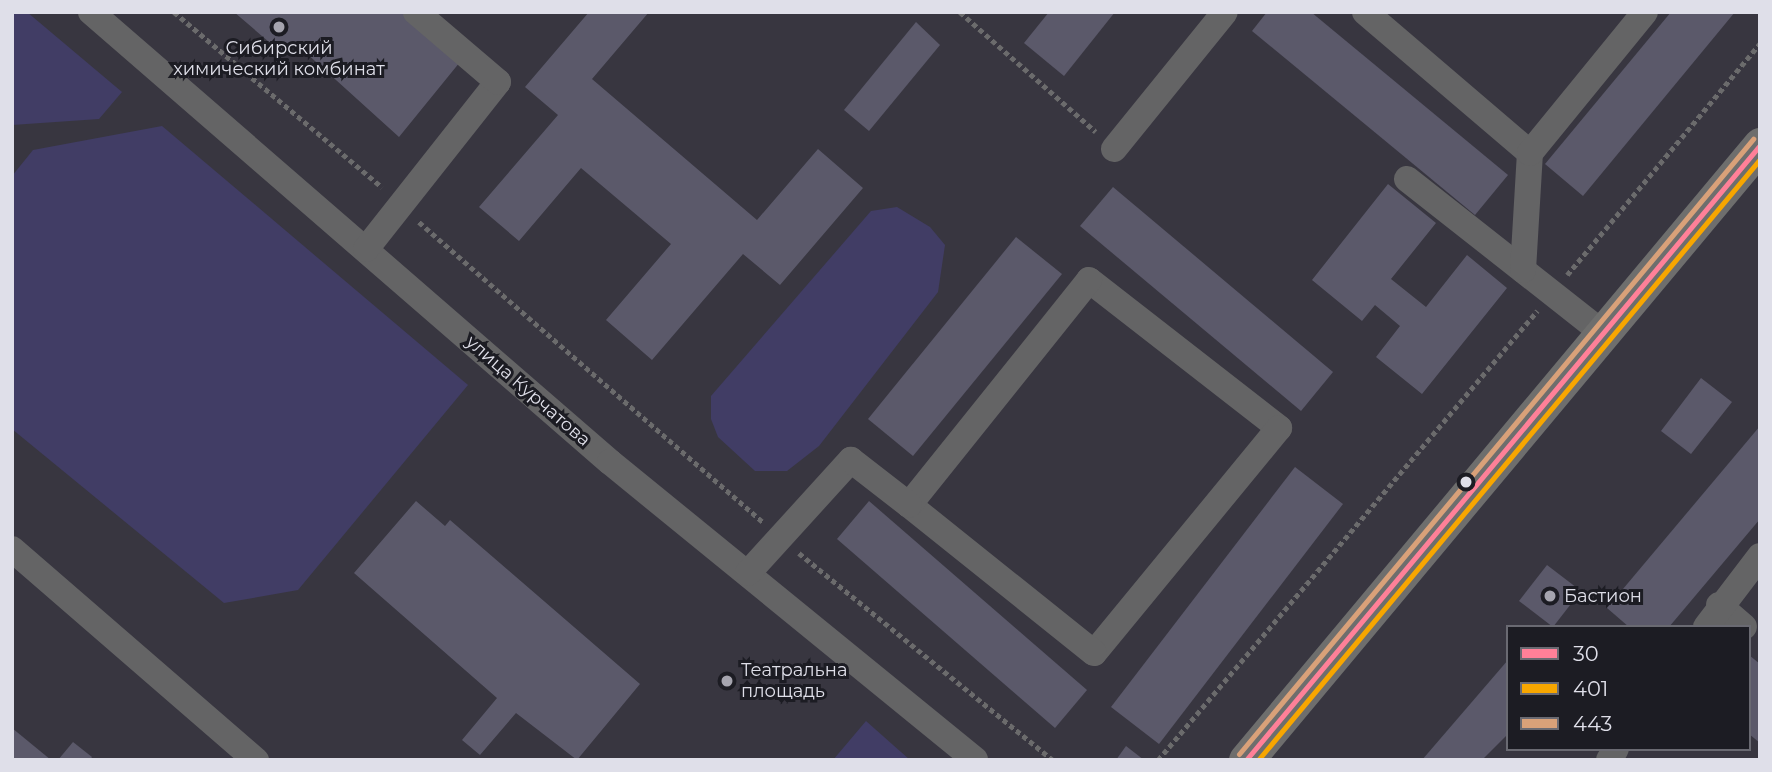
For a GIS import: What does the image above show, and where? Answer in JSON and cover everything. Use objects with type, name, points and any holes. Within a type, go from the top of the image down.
[{"type":"main road","points":[[1247,760],[1760,145]]},
{"type":"street","name":"улица Курчатова","points":[[91,12],[610,461],[975,760]]},
{"type":"street","points":[[366,249],[498,82],[416,12]]},
{"type":"street","points":[[1114,149],[1225,12]]},
{"type":"street","points":[[1365,12],[1530,153]]},
{"type":"street","points":[[1523,270],[1530,153],[1645,12]]},
{"type":"street","points":[[1407,179],[1603,333]]},
{"type":"street","points":[[748,573],[851,460],[1094,653],[1279,428],[1089,280],[909,505]]},
{"type":"street","points":[[12,549],[256,760]]},
{"type":"street","points":[[1738,625],[1712,616],[1760,556]]},
{"type":"path","points":[[174,12],[401,205],[779,537],[1053,760]]},
{"type":"path","points":[[960,12],[1114,149]]},
{"type":"path","points":[[1158,760],[1760,43]]},
{"type":"shaded area","points":[[12,12],[27,12],[122,92],[99,119],[12,125]]},
{"type":"shaded area","points":[[162,126],[468,385],[298,590],[224,603],[12,429],[12,176],[33,150]]},
{"type":"shaded area","points":[[897,207],[930,227],[945,245],[938,292],[819,446],[787,471],[755,471],[718,437],[711,419],[711,396],[871,211]]},
{"type":"shaded area","points":[[866,721],[910,760],[833,760]]},
{"type":"building","points":[[234,12],[403,12],[460,62],[399,137],[294,42],[283,54]]},
{"type":"building","points":[[589,12],[649,12],[592,79],[757,220],[818,149],[863,188],[780,285],[743,254],[652,360],[606,320],[671,244],[581,168],[519,241],[479,207],[558,115],[525,87]]},
{"type":"building","points":[[1049,12],[1115,12],[1064,76],[1024,43]]},
{"type":"building","points":[[1267,12],[1311,12],[1508,175],[1475,215],[1252,31]]},
{"type":"building","points":[[1671,12],[1735,12],[1583,196],[1545,164]]},
{"type":"building","points":[[916,22],[940,45],[869,131],[844,110]]},
{"type":"building","points":[[1388,184],[1436,223],[1391,279],[1426,307],[1467,255],[1507,288],[1422,394],[1376,357],[1400,326],[1375,305],[1362,321],[1312,280]]},
{"type":"building","points":[[1113,187],[1333,372],[1301,411],[1080,226]]},
{"type":"building","points":[[1016,237],[1062,274],[913,456],[868,419]]},
{"type":"building","points":[[1701,378],[1732,402],[1691,454],[1661,431]]},
{"type":"building","points":[[1760,426],[1760,519],[1671,625],[1627,625],[1607,608]]},
{"type":"building","points":[[1295,467],[1343,504],[1159,744],[1111,707]]},
{"type":"building","points":[[416,501],[445,526],[450,520],[640,684],[577,760],[516,713],[480,755],[462,740],[497,698],[354,573]]},
{"type":"building","points":[[869,501],[1087,690],[1055,728],[837,539]]},
{"type":"building","name":"Бастион","points":[[1547,565],[1581,591],[1555,625],[1550,625],[1519,601]]},
{"type":"building","points":[[1751,657],[1760,664],[1760,743],[1751,736]]},
{"type":"building","points":[[1506,662],[1506,736],[1482,760],[1422,760]]},
{"type":"building","points":[[12,728],[51,760],[12,760]]},
{"type":"building","points":[[73,742],[92,757],[90,760],[58,760]]},
{"type":"building","points":[[1126,746],[1144,760],[1116,760]]},
{"type":"transit line","name":"443","points":[[1239,754],[1753,139]]},
{"type":"transit line","name":"30","points":[[1246,760],[1760,145]]},
{"type":"transit line","name":"401","points":[[1258,760],[1760,159]]},
{"type":"place","name":"Сибирский химический комбинат","points":[[279,27]]},
{"type":"place","name":"Бастион","points":[[1550,596]]},
{"type":"place","name":"Театральна площадь","points":[[727,681]]}]
